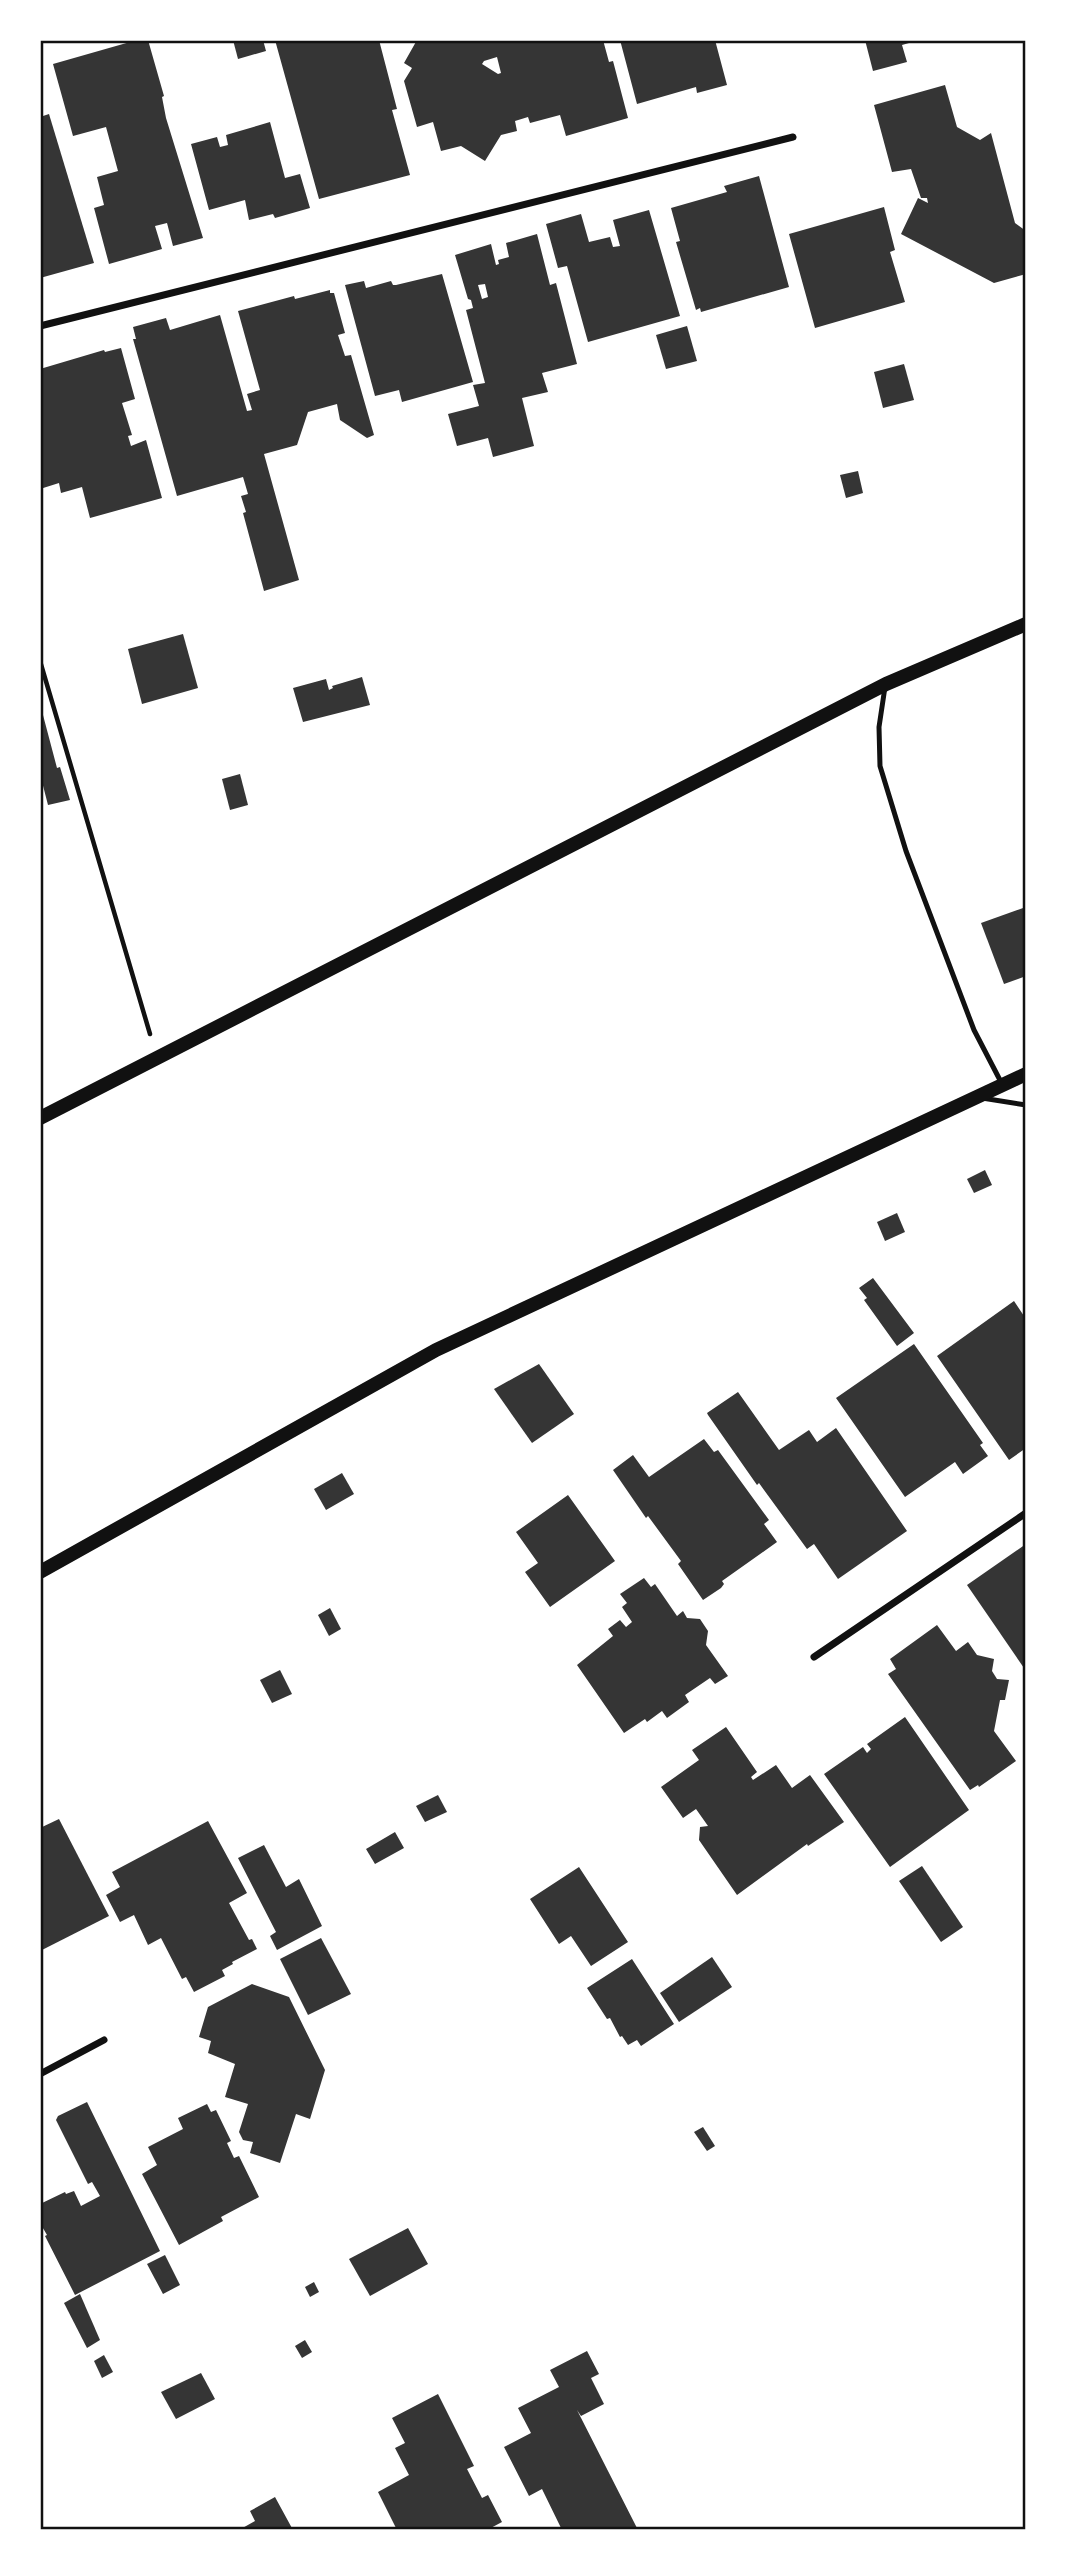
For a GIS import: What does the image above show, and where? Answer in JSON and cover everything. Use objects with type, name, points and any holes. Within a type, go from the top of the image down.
[{"type":"main road","points":[[40,1118],[886,684],[1026,624]]},
{"type":"main road","points":[[40,1572],[436,1350],[1026,1074]]},
{"type":"street","points":[[40,326],[793,137]]},
{"type":"street","points":[[814,1657],[1026,1513]]},
{"type":"street","points":[[40,2074],[104,2040]]},
{"type":"lane","points":[[886,684],[879,727],[880,766],[906,851],[969,1017],[1002,1084]]},
{"type":"lane","points":[[976,1097],[1026,1105]]},
{"type":"path","points":[[40,661],[158,1058]]},
{"type":"building","points":[[137,40],[148,40],[164,96],[166,118],[203,238],[173,246],[167,223],[155,226],[162,249],[109,264],[94,208],[104,205],[97,177],[118,171],[106,127],[73,136],[53,64]]},
{"type":"building","points":[[233,40],[263,40],[266,51],[238,59]]},
{"type":"building","points":[[275,40],[379,40],[397,109],[392,110],[410,175],[319,199]]},
{"type":"building","points":[[417,40],[603,40],[609,62],[613,61],[628,118],[566,136],[560,115],[530,123],[528,117],[515,121],[517,131],[501,135],[485,161],[461,146],[441,151],[433,122],[417,127],[404,81],[412,68],[404,63]],"holes":[[[497,57],[501,73],[498,74],[482,64]]]},
{"type":"building","points":[[620,40],[715,40],[727,85],[697,93],[696,87],[637,104]]},
{"type":"building","points":[[865,40],[916,41],[902,45],[907,62],[873,71]]},
{"type":"building","points":[[945,85],[957,127],[980,140],[991,133],[1015,223],[1026,231],[1026,274],[994,283],[901,234],[918,198],[928,203],[927,198],[921,198],[911,169],[892,172],[874,105]]},
{"type":"building","points":[[49,114],[94,263],[40,278],[40,117]]},
{"type":"building","points":[[270,122],[285,178],[300,174],[310,208],[275,218],[273,214],[249,220],[245,200],[209,210],[191,144],[217,137],[220,147],[228,145],[226,135]]},
{"type":"building","points":[[759,176],[789,287],[701,312],[700,308],[696,310],[676,242],[680,241],[671,208],[727,192],[724,186]]},
{"type":"building","points":[[884,207],[895,250],[890,252],[905,302],[815,328],[789,234]]},
{"type":"building","points":[[649,210],[680,316],[588,342],[567,266],[558,268],[546,224],[581,214],[589,242],[610,237],[613,247],[620,246],[613,220]]},
{"type":"building","points":[[537,234],[550,285],[556,283],[577,364],[542,373],[548,392],[522,398],[534,446],[493,457],[488,438],[457,446],[448,414],[479,406],[473,385],[485,383],[466,310],[473,308],[455,255],[491,244],[496,265],[499,264],[498,260],[509,257],[506,243]],"holes":[[[485,284],[488,297],[482,299],[478,285]]]},
{"type":"building","points":[[442,274],[473,382],[402,402],[399,390],[375,396],[345,285],[364,281],[366,288],[391,281],[396,285]]},
{"type":"building","points":[[330,290],[330,293],[334,293],[345,333],[338,335],[345,356],[351,355],[374,435],[367,438],[340,420],[337,404],[308,412],[297,445],[264,454],[299,580],[264,591],[243,513],[246,512],[241,496],[248,494],[243,477],[177,496],[133,339],[136,339],[133,327],[166,318],[170,330],[220,315],[247,411],[252,410],[247,394],[260,390],[238,311],[294,296],[295,299]]},
{"type":"building","points":[[687,326],[697,361],[666,369],[656,335]]},
{"type":"building","points":[[121,348],[135,399],[122,403],[132,435],[128,436],[131,446],[146,440],[162,498],[90,518],[82,487],[61,493],[59,483],[40,489],[40,369],[104,350],[105,352]]},
{"type":"building","points":[[904,364],[914,400],[883,408],[874,372]]},
{"type":"building","points":[[858,471],[863,493],[846,498],[840,475]]},
{"type":"building","points":[[183,634],[198,688],[142,704],[128,649]]},
{"type":"building","points":[[362,677],[370,705],[303,722],[293,688],[326,679],[329,690],[332,686]]},
{"type":"building","points":[[43,715],[57,768],[60,767],[70,800],[48,805],[40,774],[40,716]]},
{"type":"building","points":[[240,774],[248,805],[230,810],[222,779]]},
{"type":"building","points":[[1026,907],[1026,976],[1004,984],[981,923]]},
{"type":"building","points":[[985,1170],[992,1185],[974,1193],[967,1179]]},
{"type":"building","points":[[897,1213],[905,1232],[885,1241],[877,1222]]},
{"type":"building","points":[[873,1278],[914,1333],[897,1346],[864,1300],[867,1298],[859,1288]]},
{"type":"building","points":[[1014,1301],[1024,1316],[1026,1315],[1026,1448],[1009,1460],[937,1356]]},
{"type":"building","points":[[914,1344],[983,1443],[980,1445],[988,1456],[963,1474],[955,1462],[905,1497],[836,1398]]},
{"type":"building","points":[[539,1364],[574,1414],[532,1443],[494,1389]]},
{"type":"building","points":[[738,1392],[779,1450],[809,1430],[817,1442],[836,1428],[907,1531],[838,1579],[814,1544],[807,1549],[759,1483],[757,1485],[708,1415],[707,1413]]},
{"type":"building","points":[[704,1439],[714,1452],[718,1450],[769,1520],[764,1524],[777,1542],[722,1581],[724,1584],[721,1588],[703,1600],[678,1564],[681,1561],[648,1516],[646,1518],[613,1470],[633,1455],[649,1477]]},
{"type":"building","points":[[342,1473],[354,1494],[326,1510],[314,1489]]},
{"type":"building","points":[[568,1495],[615,1561],[550,1607],[525,1572],[538,1563],[516,1532]]},
{"type":"building","points":[[1026,1544],[1026,1671],[967,1585]]},
{"type":"building","points":[[644,1578],[651,1587],[655,1584],[677,1616],[683,1611],[687,1618],[700,1619],[708,1631],[706,1645],[728,1676],[715,1684],[710,1678],[685,1695],[689,1702],[667,1718],[662,1711],[624,1733],[577,1665],[613,1636],[608,1629],[620,1620],[626,1627],[632,1622],[622,1607],[627,1603],[620,1594]]},
{"type":"building","points":[[330,1608],[341,1629],[329,1636],[318,1615]]},
{"type":"building","points":[[937,1625],[956,1651],[968,1642],[977,1655],[994,1659],[992,1671],[997,1679],[1009,1680],[1005,1700],[1000,1700],[994,1731],[1016,1761],[979,1787],[978,1785],[970,1790],[888,1674],[896,1669],[890,1659]]},
{"type":"building","points":[[280,1670],[292,1694],[272,1703],[260,1680]]},
{"type":"building","points":[[905,1717],[969,1810],[890,1867],[824,1774],[863,1747],[867,1753],[871,1749],[867,1744]]},
{"type":"building","points":[[726,1727],[757,1772],[751,1777],[753,1780],[776,1765],[792,1788],[810,1775],[844,1822],[808,1846],[807,1844],[737,1895],[699,1840],[700,1827],[708,1826],[696,1809],[683,1818],[661,1787],[699,1760],[692,1750]]},
{"type":"building","points":[[438,1795],[447,1812],[425,1822],[416,1806]]},
{"type":"building","points":[[59,1819],[109,1916],[40,1951],[40,1828]]},
{"type":"building","points":[[208,1821],[247,1893],[229,1903],[249,1940],[252,1939],[257,1949],[222,1970],[225,1976],[194,1992],[186,1977],[182,1979],[161,1938],[148,1945],[134,1915],[120,1922],[106,1895],[120,1887],[112,1872]]},
{"type":"building","points":[[395,1832],[404,1848],[375,1864],[366,1849]]},
{"type":"building","points":[[264,1845],[286,1887],[299,1879],[322,1926],[277,1950],[270,1936],[276,1932],[238,1858]]},
{"type":"building","points":[[922,1866],[963,1927],[941,1942],[899,1881]]},
{"type":"building","points":[[579,1867],[628,1942],[591,1966],[571,1936],[559,1944],[530,1899]]},
{"type":"building","points":[[321,1938],[351,1994],[308,2015],[280,1959]]},
{"type":"building","points":[[712,1957],[732,1987],[679,2022],[660,1993]]},
{"type":"building","points":[[632,1959],[674,2024],[641,2046],[637,2040],[628,2045],[622,2036],[620,2037],[610,2018],[607,2019],[587,1988]]},
{"type":"building","points":[[252,1984],[289,1997],[325,2070],[310,2119],[296,2114],[280,2163],[250,2153],[253,2142],[243,2140],[239,2132],[248,2104],[225,2097],[235,2064],[208,2053],[211,2041],[199,2037],[208,2007]]},
{"type":"building","points":[[87,2102],[160,2251],[75,2295],[40,2223],[40,2204],[65,2192],[74,2191],[81,2206],[100,2196],[92,2182],[88,2184],[56,2120],[58,2116]]},
{"type":"building","points":[[207,2104],[211,2112],[216,2110],[231,2141],[227,2143],[234,2158],[239,2156],[259,2197],[221,2217],[223,2221],[179,2245],[142,2174],[157,2165],[148,2147],[183,2129],[178,2118]]},
{"type":"building","points":[[703,2127],[715,2146],[707,2151],[694,2132]]},
{"type":"building","points":[[408,2228],[428,2264],[370,2296],[349,2259]]},
{"type":"building","points":[[165,2255],[180,2285],[163,2294],[147,2264]]},
{"type":"building","points":[[314,2282],[319,2292],[310,2297],[305,2287]]},
{"type":"building","points":[[80,2294],[100,2340],[87,2348],[64,2303]]},
{"type":"building","points":[[305,2340],[312,2352],[302,2358],[295,2346]]},
{"type":"building","points":[[587,2351],[599,2374],[591,2378],[604,2404],[581,2416],[577,2410],[638,2530],[562,2530],[542,2489],[529,2496],[504,2447],[531,2433],[518,2408],[559,2387],[550,2370]]},
{"type":"building","points":[[104,2355],[113,2372],[102,2378],[94,2361]]},
{"type":"building","points":[[201,2373],[215,2399],[176,2419],[161,2392]]},
{"type":"building","points":[[438,2394],[474,2466],[467,2469],[482,2498],[488,2495],[502,2522],[487,2530],[393,2530],[396,2528],[378,2492],[409,2475],[395,2448],[405,2443],[392,2418]]},
{"type":"building","points":[[275,2497],[293,2530],[239,2530],[255,2521],[250,2511]]}]
